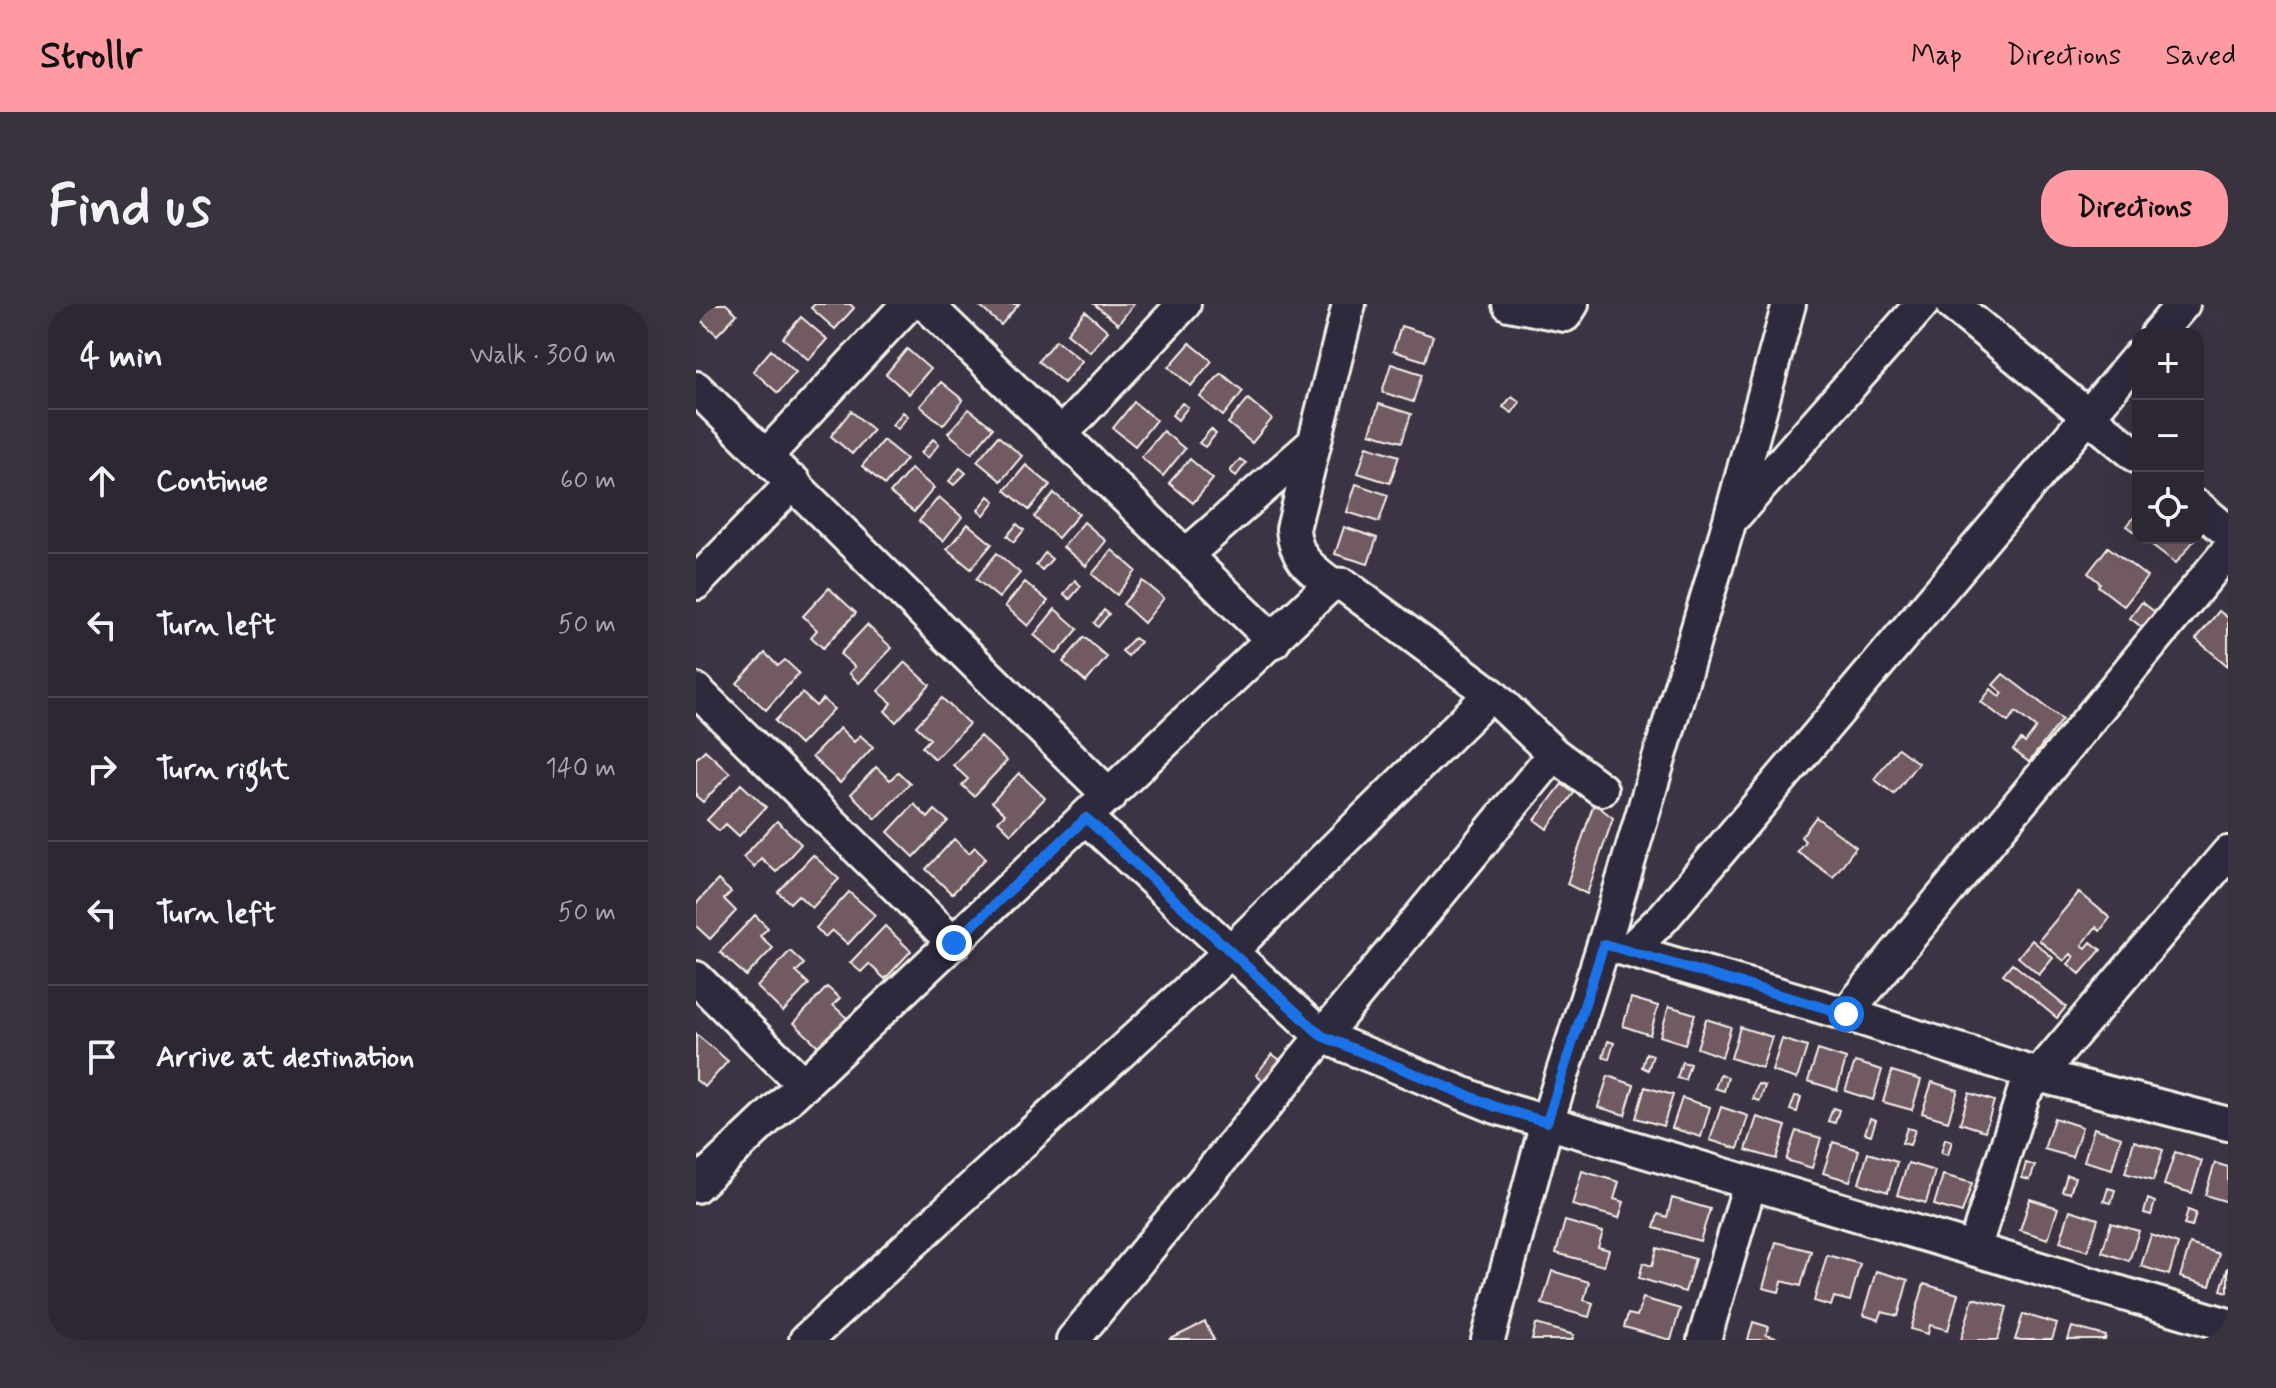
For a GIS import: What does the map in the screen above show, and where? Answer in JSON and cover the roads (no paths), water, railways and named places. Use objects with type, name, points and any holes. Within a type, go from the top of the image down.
[{"type":"street","points":[[767,455],[908,304]]},
{"type":"street","points":[[926,304],[1274,641]]},
{"type":"street","points":[[1062,433],[1184,304]]},
{"type":"street","points":[[1349,304],[1293,529],[1294,547],[1306,565],[1331,584],[1344,585],[1491,694],[1554,754],[1601,789]]},
{"type":"street","points":[[1509,304],[1565,315],[1572,304]]},
{"type":"street","points":[[1488,1340],[1547,1122],[1617,947],[1789,304]]},
{"type":"street","points":[[1730,520],[1922,304]]},
{"type":"street","points":[[1952,304],[2132,452]]},
{"type":"street","points":[[2162,328],[2183,304]]},
{"type":"street","points":[[1617,947],[1664,917],[2132,364]]},
{"type":"street","points":[[696,388],[1110,796]]},
{"type":"street","points":[[1186,555],[1314,443]]},
{"type":"street","points":[[696,583],[794,482]]},
{"type":"street","points":[[2204,512],[2228,532]]},
{"type":"street","points":[[1846,1014],[2228,551]]},
{"type":"street","points":[[696,1186],[1331,584]]},
{"type":"street","points":[[696,690],[954,943]]},
{"type":"street","points":[[806,1340],[1230,952],[1491,694]]},
{"type":"street","points":[[1073,1340],[1554,754]]},
{"type":"street","points":[[1086,818],[1322,1036],[1496,1107],[2228,1325]]},
{"type":"street","points":[[1974,1249],[2024,1092],[2228,853]]},
{"type":"street","points":[[1617,947],[1846,1014],[2038,1075],[2228,1124]]},
{"type":"street","points":[[696,978],[804,1085]]},
{"type":"street","points":[[1704,1340],[1750,1183]]}]
